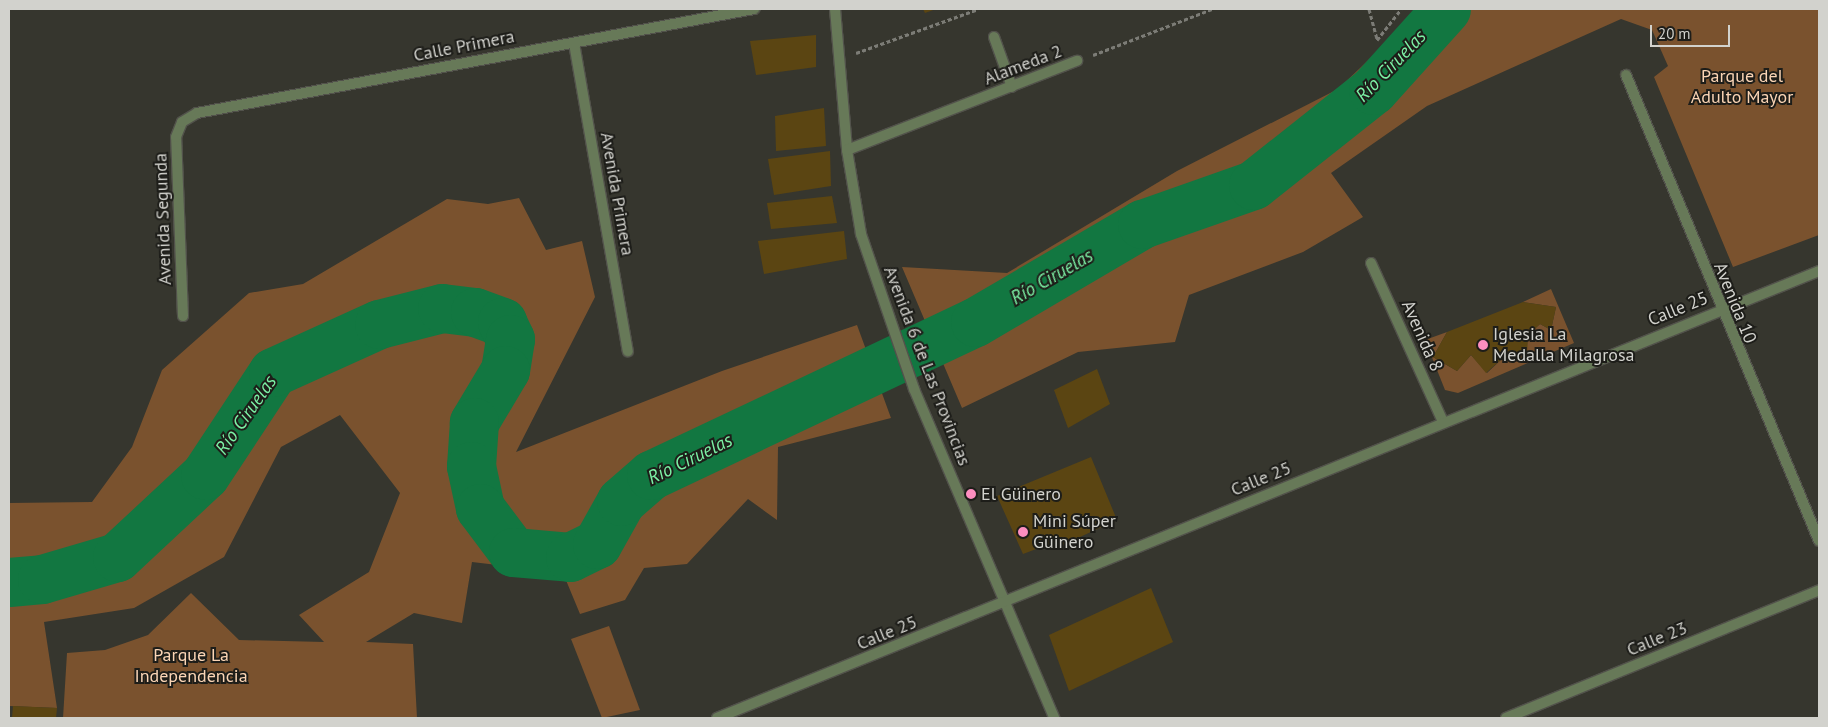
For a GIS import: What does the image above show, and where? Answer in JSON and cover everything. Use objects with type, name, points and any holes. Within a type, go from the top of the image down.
[{"type":"street","name":"Calle Primera","points":[[182,122],[197,112],[754,9]]},
{"type":"street","name":"Avenida 6 de Las Provincias","points":[[835,9],[847,150],[861,234],[914,389],[1054,718]]},
{"type":"street","points":[[994,37],[1012,87]]},
{"type":"street","name":"Avenida Primera","points":[[574,42],[628,351]]},
{"type":"street","name":"Alameda 2","points":[[847,150],[1076,61]]},
{"type":"street","name":"Avenida 10","points":[[1626,75],[1720,310],[1819,541]]},
{"type":"street","name":"Avenida Segunda","points":[[182,122],[176,137],[183,316]]},
{"type":"street","name":"Avenida 8","points":[[1371,264],[1443,422]]},
{"type":"street","name":"Calle 25","points":[[717,718],[728,716],[1443,422],[1819,271]]},
{"type":"street","name":"Calle 23","points":[[1506,718],[1819,590]]},
{"type":"path","points":[[840,59],[978,9]]},
{"type":"path","name":"Alameda 2","points":[[1076,61],[1212,9]]},
{"type":"path","points":[[1369,9],[1377,40],[1401,9]]},
{"type":"green space","name":"Parque del Adulto Mayor","points":[[1422,9],[1819,9],[1819,235],[1733,267],[1654,77],[1668,66],[1652,30],[1621,19],[1427,106],[1331,173],[1363,217],[1303,252],[1189,295],[1175,342],[1078,352],[962,408],[902,267],[1007,273],[1177,171],[1338,89]]},
{"type":"green space","name":"Parque La Independencia","points":[[519,198],[546,250],[582,241],[595,297],[516,452],[722,371],[857,325],[891,418],[778,447],[777,520],[748,499],[687,564],[644,568],[625,600],[580,614],[563,573],[472,562],[462,623],[414,613],[366,642],[413,644],[417,718],[63,718],[67,653],[105,650],[148,635],[191,593],[239,640],[324,642],[299,615],[369,572],[400,493],[340,415],[281,447],[224,557],[134,608],[44,622],[57,708],[9,706],[9,503],[92,502],[132,447],[162,370],[249,293],[303,284],[447,199],[488,204]]},
{"type":"green space","points":[[1551,289],[1574,343],[1458,393],[1445,390],[1425,340],[1447,332],[1433,357],[1457,371],[1471,355],[1487,373],[1506,355],[1526,355],[1528,335],[1540,324],[1551,330],[1556,307],[1523,302]]},
{"type":"green space","points":[[609,626],[640,710],[602,718],[571,639]]},
{"type":"building","points":[[923,9],[936,9],[925,13]]},
{"type":"building","points":[[816,35],[816,67],[756,75],[750,41]]},
{"type":"building","points":[[824,108],[826,146],[776,151],[775,116]]},
{"type":"building","points":[[830,151],[831,186],[774,195],[768,159]]},
{"type":"building","points":[[832,196],[837,223],[771,229],[767,203]]},
{"type":"building","points":[[844,231],[847,259],[764,274],[758,241]]},
{"type":"building","name":"Iglesia La Medalla Milagrosa","points":[[1523,302],[1556,307],[1551,330],[1540,324],[1528,335],[1527,355],[1506,355],[1486,373],[1471,355],[1457,371],[1433,357],[1447,332]]},
{"type":"building","points":[[1097,369],[1110,404],[1068,428],[1054,390]]},
{"type":"building","points":[[1091,457],[1117,520],[1056,548],[1052,543],[1023,554],[997,496]]},
{"type":"building","points":[[1151,588],[1173,642],[1069,691],[1049,635]]},
{"type":"building","points":[[13,706],[57,708],[56,718],[12,718]]},
{"type":"waterway","name":"Río Ciruelas","points":[[9,582],[42,579],[117,557],[205,475],[273,372],[379,324],[442,308],[475,312],[502,322],[510,339],[505,370],[474,422],[471,466],[480,508],[513,552],[570,557],[597,544],[621,501],[651,475],[975,322],[1142,224],[1253,185],[1373,90],[1446,9]]},
{"type":"place","name":"Iglesia La Medalla Milagrosa","points":[[1483,345]]},
{"type":"place","name":"El Güinero","points":[[971,494]]},
{"type":"place","name":"Mini Súper Güinero","points":[[1023,532]]}]
